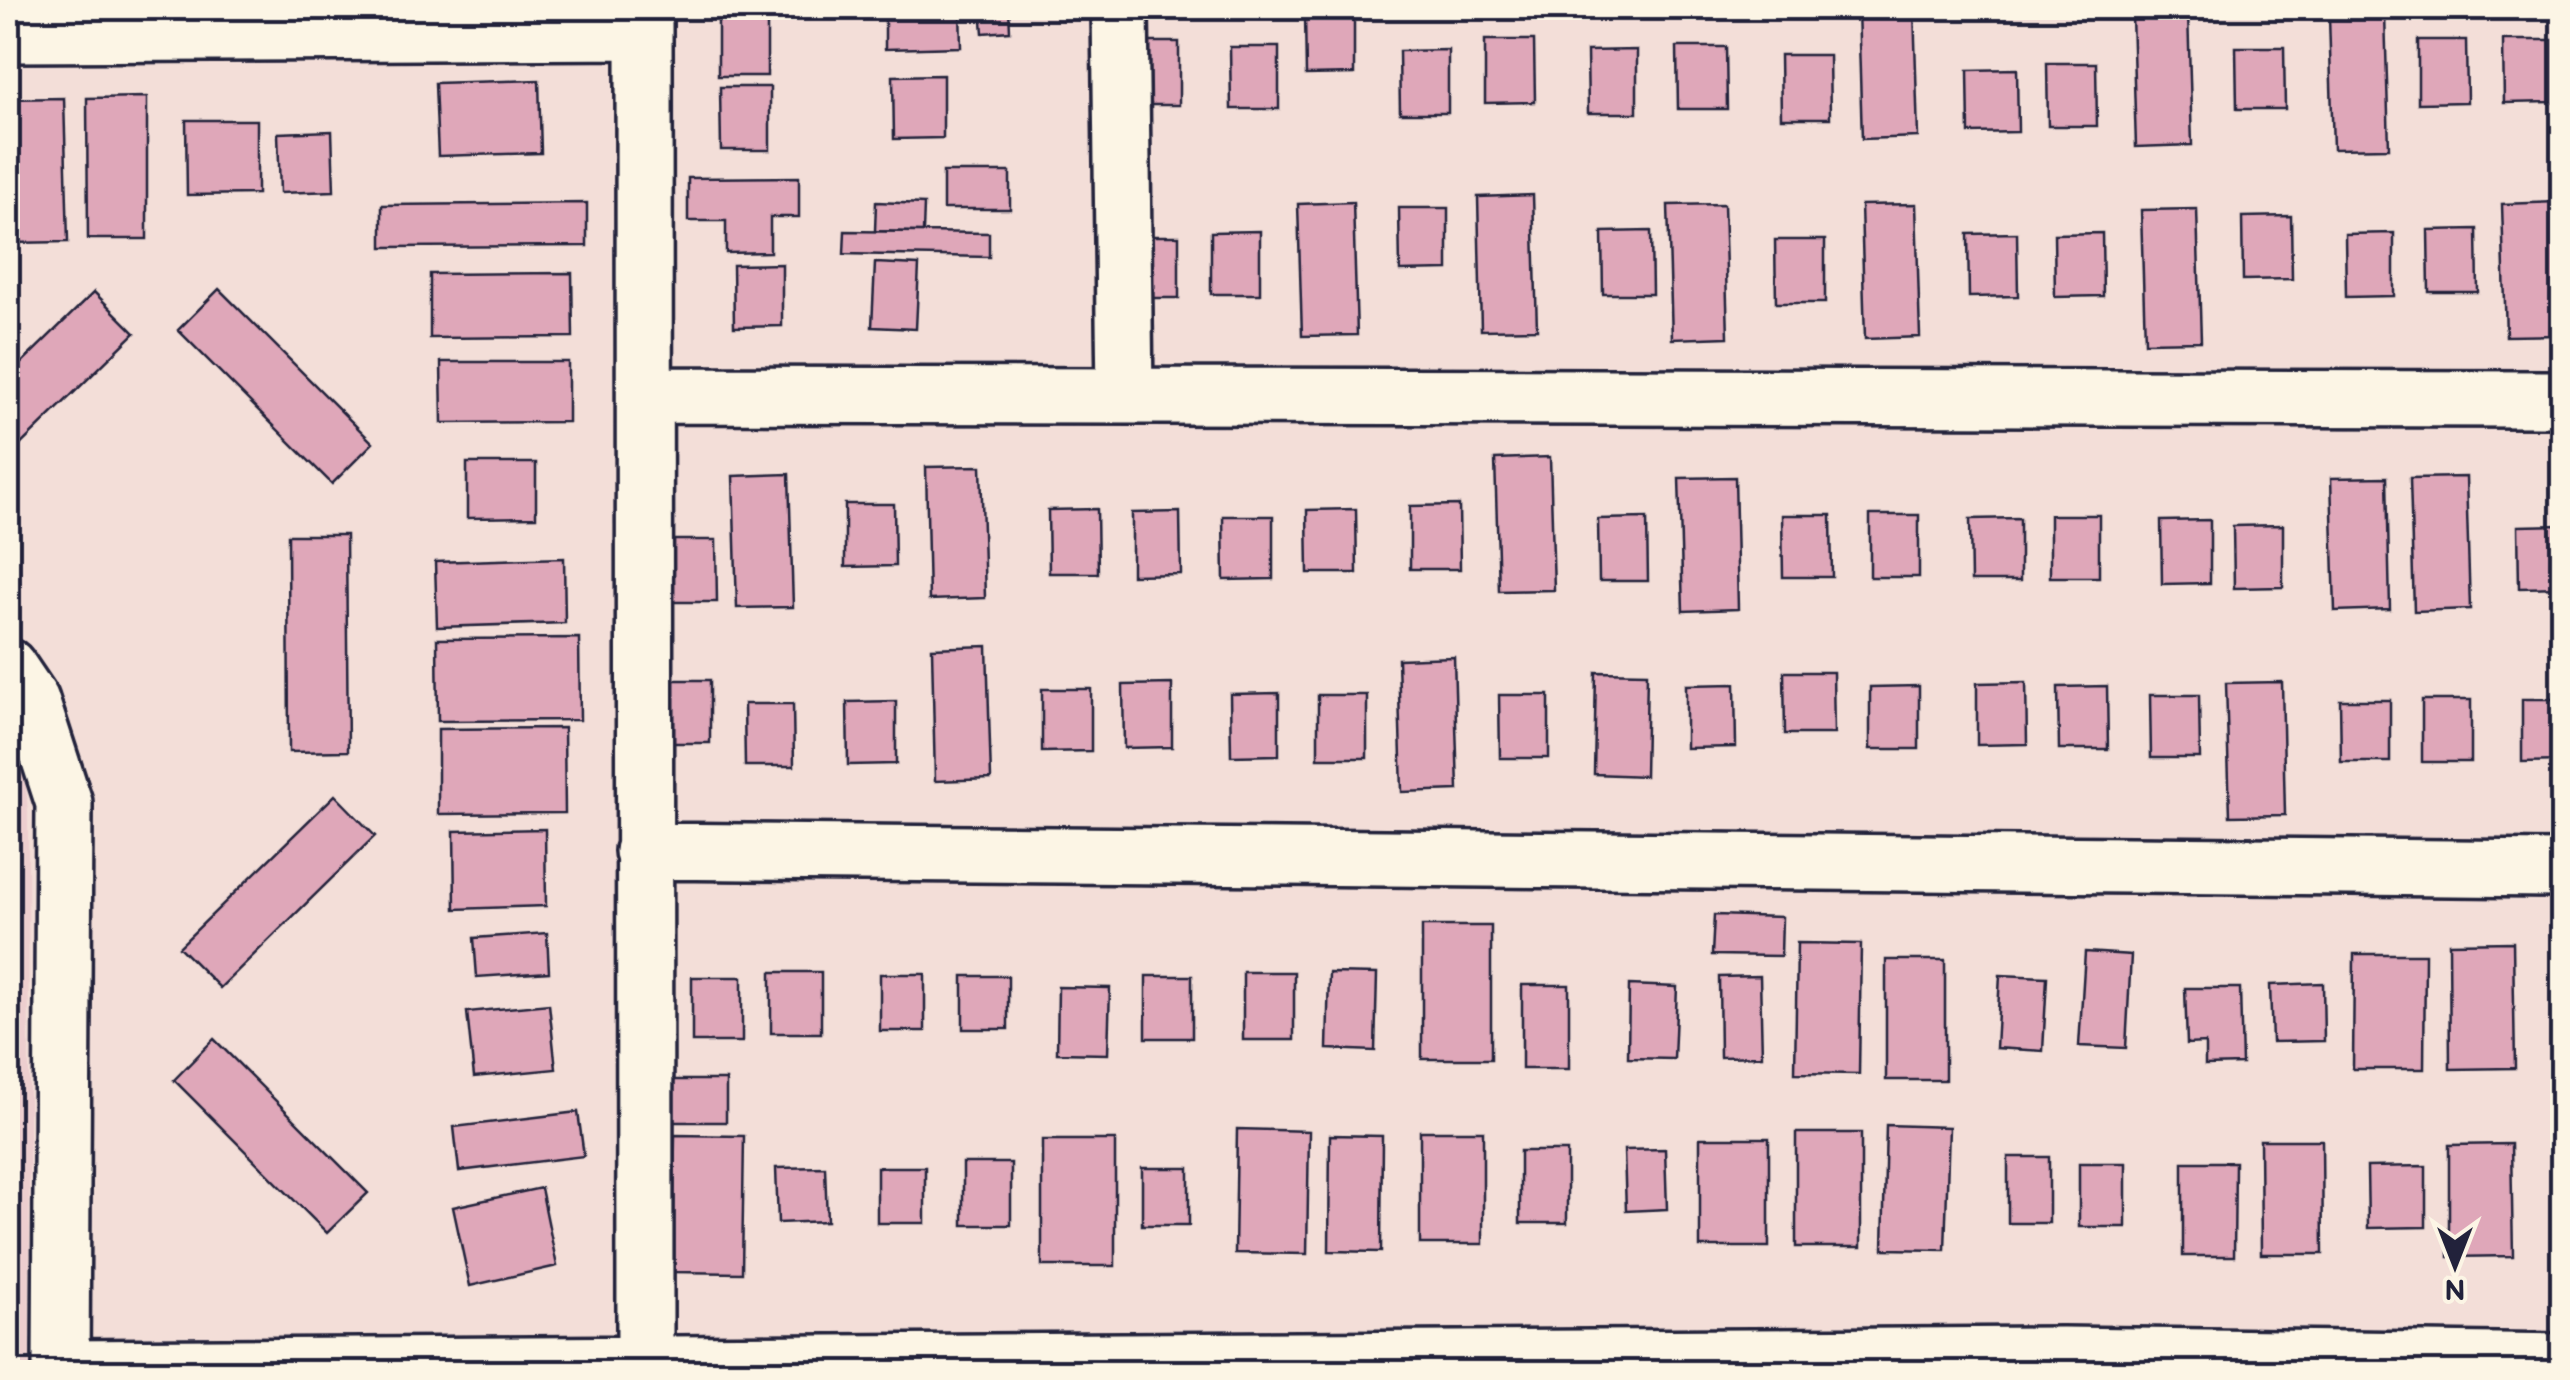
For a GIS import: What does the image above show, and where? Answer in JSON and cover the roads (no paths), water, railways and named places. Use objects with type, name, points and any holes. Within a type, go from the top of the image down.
[{"type":"street","points":[[1120,8],[1125,396]]},
{"type":"street","points":[[8,34],[644,20],[645,1368]]},
{"type":"street","points":[[645,396],[2562,399]]},
{"type":"street","points":[[8,667],[31,701],[64,802],[61,1370],[2562,1362]]},
{"type":"street","points":[[644,851],[2562,869]]}]
